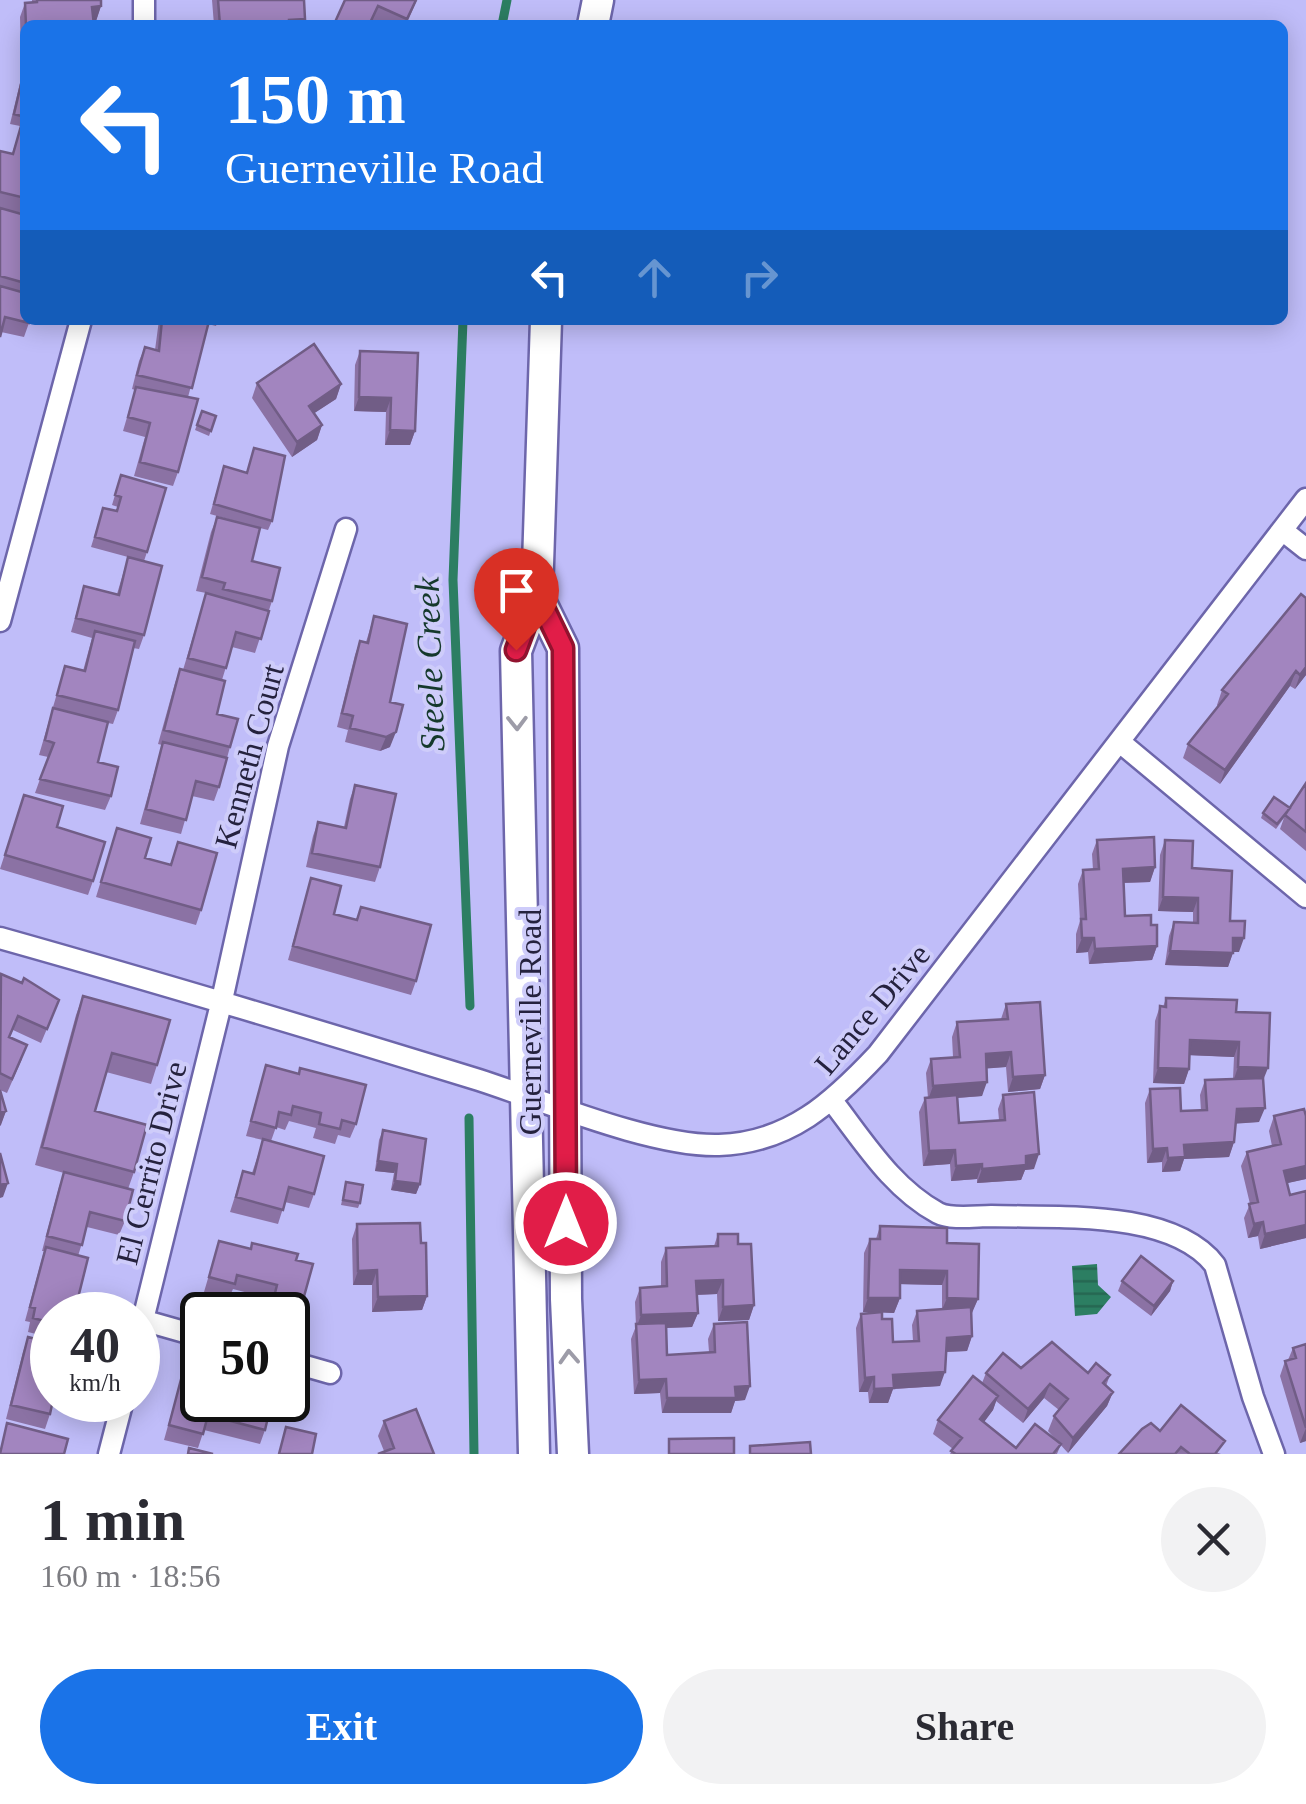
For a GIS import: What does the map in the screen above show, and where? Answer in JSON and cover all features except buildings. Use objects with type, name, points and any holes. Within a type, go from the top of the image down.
[{"type":"main road","name":"Guerneville Road","points":[[534,1454],[516,650],[537,594],[546,325]]},
{"type":"main road","name":"Guerneville Road","points":[[537,594],[563,648],[566,1300],[574,1454]]},
{"type":"street","points":[[0,621],[81,325]]},
{"type":"street","name":"Lance Drive","points":[[0,938],[222,1000],[566,1111],[694,1144],[720,1145],[776,1134],[833,1102],[878,1054],[1306,499]]},
{"type":"street","name":"Kenneth Court","points":[[222,1000],[278,746],[346,530]]},
{"type":"street","points":[[1282,530],[1306,549]]},
{"type":"street","points":[[1121,743],[1306,898]]},
{"type":"street","name":"El Cerrito Drive","points":[[149,1292],[222,1000]]},
{"type":"street","points":[[833,1102],[887,1174],[941,1215],[1134,1222],[1190,1240],[1204,1250],[1215,1265],[1252,1397],[1274,1454]]},
{"type":"street","points":[[310,1367],[330,1373]]},
{"type":"street","points":[[109,1454],[117,1422]]},
{"type":"shaded area","points":[[1097,1264],[1098,1285],[1111,1297],[1097,1314],[1075,1316],[1072,1266]]},
{"type":"waterway","name":"Steele Creek","points":[[503,20],[507,0]]},
{"type":"waterway","name":"Steele Creek","points":[[463,325],[453,580],[470,1006]]},
{"type":"waterway","name":"Steele Creek","points":[[469,1118],[474,1454]]},
{"type":"route","points":[[516,650],[537,594],[563,648],[566,1223]]}]
